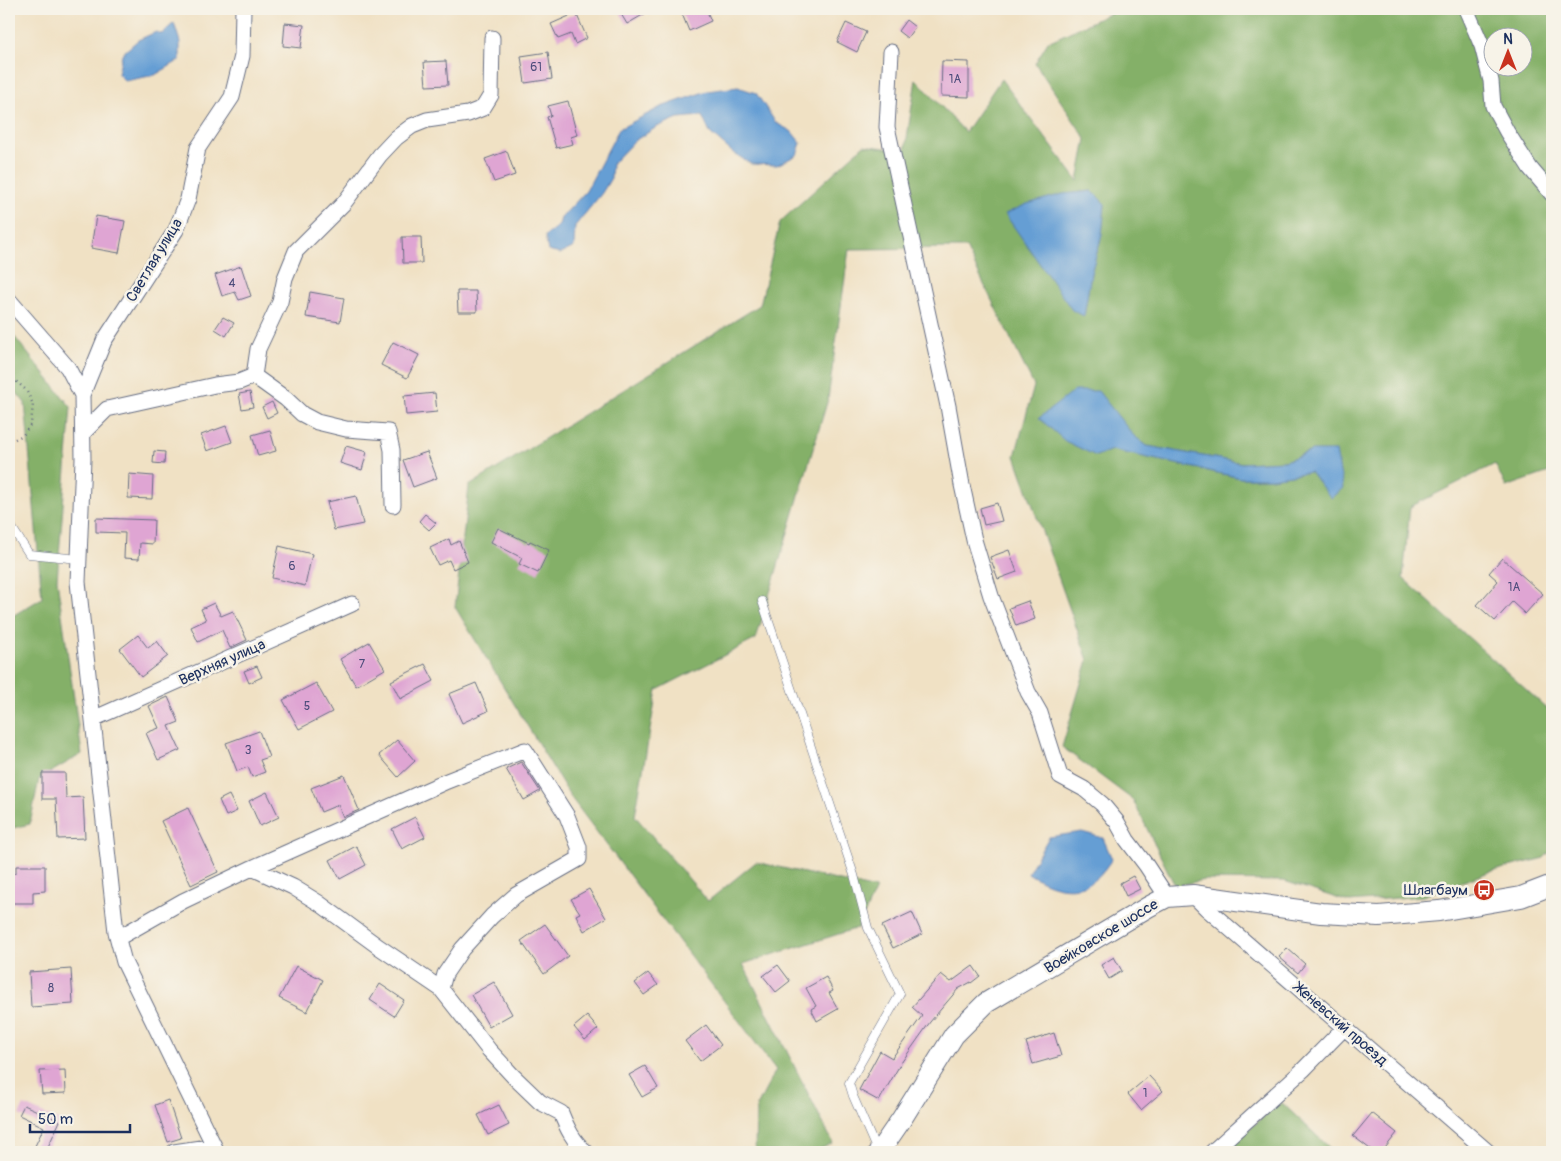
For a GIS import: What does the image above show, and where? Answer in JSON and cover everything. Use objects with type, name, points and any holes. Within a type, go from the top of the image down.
[{"type":"street","name":"Светлая улица","points":[[82,395],[104,341],[176,230],[188,199],[198,148],[232,98],[242,56],[243,9]]},
{"type":"street","points":[[1466,9],[1482,46],[1491,81],[1493,106],[1530,168],[1552,194]]},
{"type":"street","points":[[254,376],[258,350],[280,302],[285,278],[296,251],[344,203],[374,162],[396,138],[412,126],[426,120],[468,114],[483,108],[491,94],[492,38]]},
{"type":"street","points":[[891,52],[887,127],[948,406],[974,540],[991,596],[1028,692],[1040,713],[1060,776],[1084,789],[1102,804],[1167,897]]},
{"type":"street","points":[[9,300],[68,368],[82,395],[83,459],[78,582],[118,938],[124,962],[216,1149],[174,1152]]},
{"type":"street","points":[[83,433],[107,409],[215,385],[239,382],[254,376]]},
{"type":"street","points":[[254,376],[286,399],[302,414],[317,422],[346,428],[388,432],[392,450],[393,505]]},
{"type":"street","points":[[82,395],[107,409]]},
{"type":"street","name":"Верхняя улица","points":[[93,719],[352,604]]},
{"type":"street","points":[[118,938],[183,901],[252,868],[441,783],[525,750],[567,816],[579,847],[579,859],[516,895],[492,916],[462,948],[445,974],[442,989]]},
{"type":"street","points":[[252,868],[293,887],[319,903],[379,947],[442,989],[489,1050],[514,1077],[540,1102],[561,1113],[568,1131],[578,1145],[586,1152]]},
{"type":"street","name":"Воейковское шоссе","points":[[878,1152],[901,1120],[954,1036],[986,1003],[1167,897],[1193,895],[1321,913],[1379,916],[1439,911],[1521,897],[1552,885]]},
{"type":"street","name":"Женевский проезд","points":[[1193,895],[1488,1152]]},
{"type":"street","points":[[1212,1152],[1303,1070],[1345,1027]]},
{"type":"lane","points":[[9,523],[29,554],[79,559]]},
{"type":"lane","points":[[762,601],[854,876],[868,928],[900,994],[849,1083],[878,1152]]},
{"type":"path","points":[[9,375],[26,390],[33,404],[31,424],[23,435],[9,442]]},
{"type":"green space","points":[[1126,9],[1552,9],[1552,471],[1506,487],[1495,464],[1410,507],[1403,578],[1552,713],[1552,850],[1544,858],[1489,872],[1423,896],[1349,902],[1284,881],[1204,880],[1175,886],[1133,800],[1062,747],[1088,660],[1015,456],[1034,386],[966,248],[849,249],[828,399],[756,639],[657,690],[635,816],[708,901],[756,862],[876,889],[858,928],[743,964],[833,1143],[814,1152],[755,1152],[756,1108],[776,1070],[572,799],[455,607],[469,486],[760,305],[780,222],[864,145],[905,151],[916,79],[965,132],[1001,79],[1078,181],[1086,139],[1035,63],[1048,42],[1113,12]],"holes":[[[1092,191],[1105,205],[1102,235],[1091,273],[1084,316],[1005,214],[1048,198]],[[1133,435],[1147,446],[1242,463],[1285,461],[1312,451],[1310,472],[1271,478],[1241,478],[1112,450]]]},
{"type":"green space","points":[[9,330],[71,407],[57,580],[82,754],[39,779],[30,824],[9,829],[9,618],[42,598],[25,403],[9,383]]},
{"type":"green space","points":[[1281,1102],[1334,1152],[1222,1152]]},
{"type":"water","points":[[174,23],[180,42],[180,60],[155,75],[125,81],[118,74],[122,54],[138,40],[156,32],[162,34]]},
{"type":"water","points":[[738,87],[756,93],[776,123],[791,131],[801,143],[797,155],[777,165],[751,164],[732,152],[710,133],[702,116],[678,118],[657,127],[634,141],[612,164],[611,178],[602,193],[575,226],[574,247],[560,254],[548,251],[545,236],[559,225],[561,218],[586,191],[619,129],[661,107],[707,91]]},
{"type":"water","points":[[1092,191],[1105,204],[1102,235],[1091,273],[1084,316],[1072,310],[1005,214],[1027,204],[1063,194]]},
{"type":"water","points":[[1074,391],[1098,391],[1133,435],[1147,446],[1242,463],[1285,461],[1312,451],[1336,451],[1343,488],[1331,498],[1310,472],[1271,478],[1241,478],[1112,450],[1096,456],[1065,441],[1039,418]]},
{"type":"water","points":[[1082,832],[1103,838],[1112,859],[1094,880],[1086,885],[1069,888],[1052,885],[1028,873],[1049,837]]},
{"type":"building","points":[[618,9],[653,9],[627,24]]},
{"type":"building","points":[[680,9],[706,9],[711,21],[689,31]]},
{"type":"building","points":[[576,13],[587,38],[575,44],[571,34],[558,39],[551,24]]},
{"type":"building","points":[[906,20],[915,27],[907,38],[898,31]]},
{"type":"building","points":[[285,23],[304,25],[301,48],[283,46]]},
{"type":"building","points":[[846,23],[866,32],[857,52],[837,42]]},
{"type":"building","points":[[548,52],[552,79],[525,83],[521,56]]},
{"type":"building","points":[[446,61],[448,85],[426,86],[424,62]]},
{"type":"building","points":[[942,61],[969,62],[969,97],[941,96]]},
{"type":"building","points":[[568,101],[577,135],[571,137],[573,144],[556,148],[547,117],[551,116],[548,106]]},
{"type":"building","points":[[507,151],[515,175],[494,182],[485,159]]},
{"type":"building","points":[[96,216],[125,221],[119,253],[91,248]]},
{"type":"building","points":[[402,237],[421,237],[422,263],[403,263]]},
{"type":"building","points":[[241,266],[251,296],[239,300],[235,292],[222,296],[215,275]]},
{"type":"building","points":[[457,291],[476,291],[477,312],[458,312]]},
{"type":"building","points":[[310,292],[344,298],[340,322],[306,317]]},
{"type":"building","points":[[223,317],[234,323],[226,336],[215,329]]},
{"type":"building","points":[[393,342],[419,355],[407,378],[381,365]]},
{"type":"building","points":[[250,392],[253,407],[242,409],[239,394]]},
{"type":"building","points":[[435,393],[437,412],[406,415],[404,396]]},
{"type":"building","points":[[272,402],[277,413],[267,418],[262,407]]},
{"type":"building","points":[[226,426],[232,442],[207,451],[201,435]]},
{"type":"building","points":[[270,430],[276,451],[258,456],[252,435]]},
{"type":"building","points":[[346,446],[367,452],[362,470],[340,463]]},
{"type":"building","points":[[154,451],[165,452],[164,464],[153,463]]},
{"type":"building","points":[[427,452],[437,478],[413,487],[403,460]]},
{"type":"building","points":[[129,474],[153,476],[152,499],[128,498]]},
{"type":"building","points":[[356,496],[363,524],[334,530],[327,502]]},
{"type":"building","points":[[997,503],[1002,521],[984,525],[980,508]]},
{"type":"building","points":[[425,514],[436,523],[429,530],[419,521]]},
{"type":"building","points":[[96,518],[154,520],[153,544],[140,543],[139,559],[124,558],[125,533],[96,532]]},
{"type":"building","points":[[498,528],[549,550],[538,573],[519,564],[522,558],[491,542]]},
{"type":"building","points":[[449,539],[451,545],[459,541],[468,562],[453,569],[449,560],[438,565],[430,548]]},
{"type":"building","points":[[279,546],[312,554],[305,586],[272,578]]},
{"type":"building","points":[[1009,550],[1017,572],[998,579],[990,557]]},
{"type":"building","points":[[1502,558],[1543,594],[1525,614],[1512,602],[1495,621],[1477,605],[1498,581],[1489,573]]},
{"type":"building","points":[[1028,601],[1035,619],[1016,626],[1009,608]]},
{"type":"building","points":[[214,603],[221,616],[233,611],[247,640],[230,648],[222,630],[198,642],[191,627],[206,620],[201,609]]},
{"type":"building","points":[[138,635],[148,648],[157,641],[168,656],[141,677],[120,649]]},
{"type":"building","points":[[369,642],[385,669],[356,686],[340,659]]},
{"type":"building","points":[[425,664],[434,681],[400,699],[391,681]]},
{"type":"building","points":[[257,666],[262,677],[249,683],[244,671]]},
{"type":"building","points":[[316,683],[332,712],[299,729],[283,700]]},
{"type":"building","points":[[476,683],[488,711],[462,723],[449,694]]},
{"type":"building","points":[[168,697],[179,722],[169,726],[180,750],[158,760],[146,733],[159,728],[149,706]]},
{"type":"building","points":[[259,731],[269,757],[260,760],[265,772],[252,777],[248,767],[237,771],[226,743]]},
{"type":"building","points":[[397,740],[415,761],[398,777],[379,755]]},
{"type":"building","points":[[521,762],[540,791],[524,800],[506,769]]},
{"type":"building","points":[[42,773],[65,773],[66,798],[83,797],[85,838],[58,839],[56,799],[42,799]]},
{"type":"building","points":[[344,775],[359,810],[343,817],[338,805],[321,812],[311,788]]},
{"type":"building","points":[[267,792],[279,817],[260,826],[249,801]]},
{"type":"building","points":[[229,795],[237,811],[226,816],[219,800]]},
{"type":"building","points":[[188,808],[218,872],[191,885],[161,821]]},
{"type":"building","points":[[415,817],[425,837],[402,849],[392,829]]},
{"type":"building","points":[[356,846],[366,865],[340,879],[330,860]]},
{"type":"building","points":[[16,866],[45,866],[45,891],[33,892],[33,903],[9,903],[9,874],[16,873]]},
{"type":"building","points":[[1133,876],[1140,889],[1126,896],[1120,883]]},
{"type":"building","points":[[589,889],[606,918],[584,931],[576,915],[580,913],[571,899]]},
{"type":"building","points":[[912,912],[922,934],[893,948],[882,926]]},
{"type":"building","points":[[545,924],[568,956],[544,974],[521,941]]},
{"type":"building","points":[[1287,948],[1305,964],[1298,973],[1279,957]]},
{"type":"building","points":[[1114,957],[1122,971],[1109,979],[1101,965]]},
{"type":"building","points":[[778,965],[790,981],[776,992],[763,976]]},
{"type":"building","points":[[296,966],[323,980],[307,1012],[279,998]]},
{"type":"building","points":[[973,966],[980,976],[958,989],[930,1022],[901,1063],[879,1101],[859,1090],[880,1051],[892,1058],[922,1016],[912,1007],[941,974],[951,982]]},
{"type":"building","points":[[71,969],[73,1004],[31,1007],[29,972]]},
{"type":"building","points":[[648,973],[658,985],[644,995],[635,983]]},
{"type":"building","points":[[826,977],[833,991],[829,993],[838,1009],[817,1021],[811,1009],[816,1006],[806,988]]},
{"type":"building","points":[[494,982],[512,1014],[489,1027],[471,995]]},
{"type":"building","points":[[380,984],[404,1000],[394,1016],[370,1000]]},
{"type":"building","points":[[587,1016],[598,1029],[585,1040],[574,1027]]},
{"type":"building","points":[[706,1025],[721,1045],[700,1061],[685,1041]]},
{"type":"building","points":[[1054,1033],[1061,1056],[1033,1064],[1026,1042]]},
{"type":"building","points":[[645,1066],[658,1088],[642,1097],[629,1075]]},
{"type":"building","points":[[65,1070],[66,1093],[42,1094],[40,1071]]},
{"type":"building","points":[[1149,1076],[1163,1091],[1141,1110],[1128,1094]]},
{"type":"building","points":[[168,1100],[181,1138],[168,1142],[155,1105]]},
{"type":"building","points":[[24,1105],[60,1121],[46,1151],[35,1146],[44,1127],[19,1115]]},
{"type":"building","points":[[499,1105],[509,1125],[488,1135],[478,1115]]},
{"type":"building","points":[[1372,1113],[1397,1133],[1382,1152],[1374,1152],[1353,1136]]},
{"type":"place","name":"Шлагбаум","points":[[1484,890]]}]
